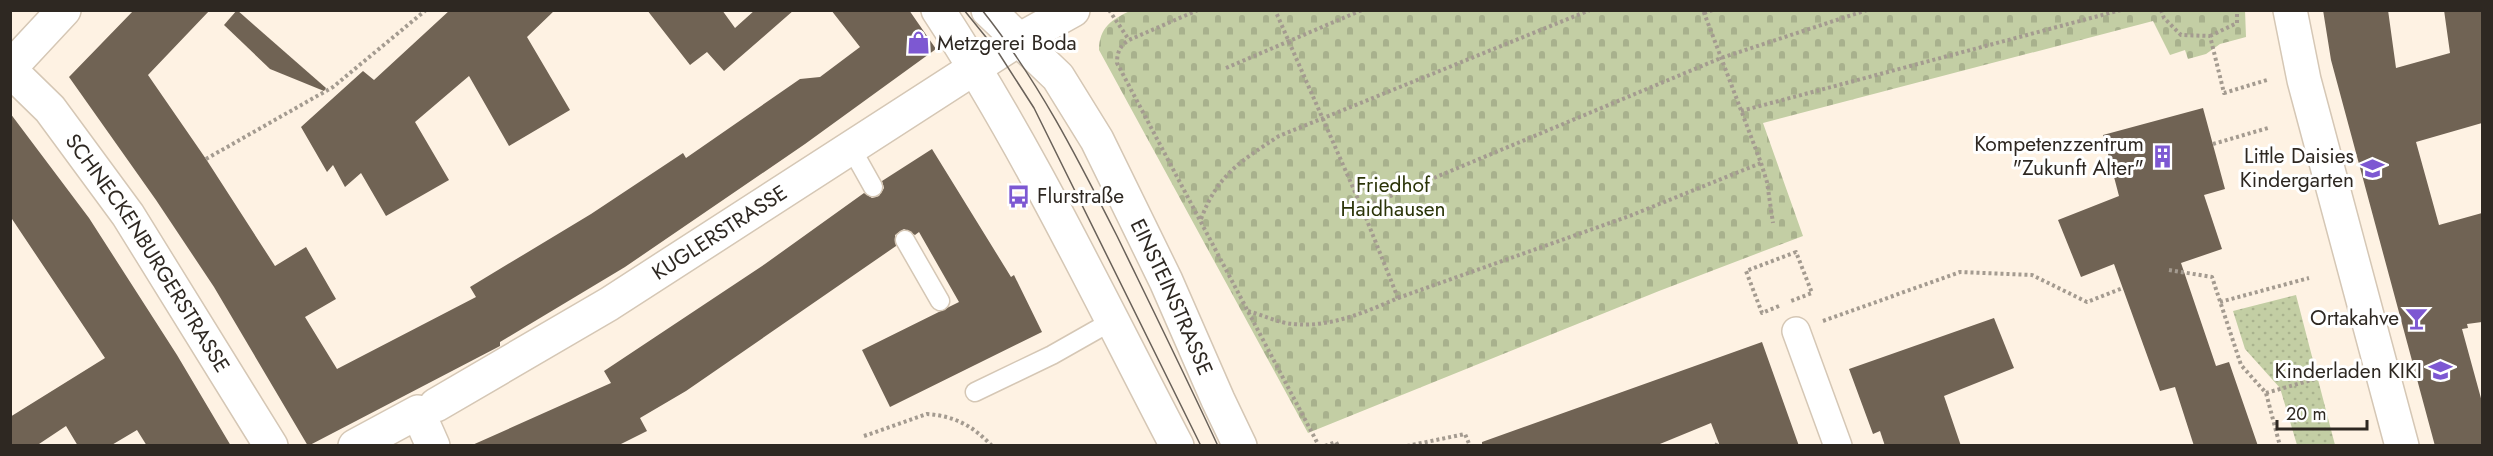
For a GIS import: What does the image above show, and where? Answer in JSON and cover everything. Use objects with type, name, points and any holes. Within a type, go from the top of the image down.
[{"type":"street","points":[[10,69],[64,10]]},
{"type":"street","name":"EINSTEINSTRASSE","points":[[938,10],[997,53],[1058,77],[1097,140],[1161,271],[1240,446]]},
{"type":"street","name":"EINSTEINSTRASSE","points":[[988,10],[997,53],[1112,321],[1177,446]]},
{"type":"street","points":[[997,53],[1073,10]]},
{"type":"street","points":[[2290,10],[2304,80],[2402,446]]},
{"type":"street","name":"KUGLERSTRASSE","points":[[355,446],[427,409],[609,304],[997,53]]},
{"type":"street","name":"SCHNECKENBURGERSTRASSE","points":[[10,69],[50,109],[128,215],[270,446]]},
{"type":"street","points":[[1796,331],[1838,446]]},
{"type":"street","points":[[427,409],[433,446]]},
{"type":"lane","points":[[850,146],[873,187]]},
{"type":"lane","points":[[905,240],[940,301]]},
{"type":"lane","points":[[975,392],[1052,355],[1112,321]]},
{"type":"path","points":[[206,159],[333,87],[426,10]]},
{"type":"path","points":[[1109,10],[1129,40]]},
{"type":"path","points":[[1198,10],[1121,45],[1117,54],[1117,63],[1319,446]]},
{"type":"path","points":[[1275,10],[1362,208],[1398,298]]},
{"type":"path","points":[[1226,68],[1362,10]]},
{"type":"path","points":[[1201,220],[1208,200],[1222,178],[1247,157],[1279,136],[1590,10]]},
{"type":"path","points":[[1713,10],[1704,12],[1761,163],[1767,182],[1773,223]]},
{"type":"path","points":[[1362,208],[1721,58],[1867,10]]},
{"type":"path","points":[[1741,111],[2121,10]]},
{"type":"path","points":[[2162,10],[2164,18],[2181,35],[2210,36],[2237,23],[2237,10]]},
{"type":"path","points":[[2210,36],[2224,93],[2267,81]]},
{"type":"path","points":[[2213,144],[2268,128]]},
{"type":"path","points":[[1247,311],[1293,324],[1330,322],[1366,312],[1398,298],[1632,215],[1761,163]]},
{"type":"path","points":[[1776,307],[1762,313],[1746,271],[1796,252],[1812,293],[1793,301]]},
{"type":"path","points":[[2169,270],[2212,277],[2241,365],[2266,393],[2280,446]]},
{"type":"path","points":[[1796,331],[1960,272],[2032,274],[2087,302],[2123,288]]},
{"type":"path","points":[[2220,302],[2309,278]]},
{"type":"path","points":[[2266,393],[2336,373]]},
{"type":"path","points":[[864,436],[927,414],[960,421],[973,427],[992,446]]},
{"type":"path","points":[[1407,446],[1465,434],[1470,446]]},
{"type":"path","points":[[1325,446],[1336,442],[1338,446]]},
{"type":"green space","name":"Friedhof Haidhausen","points":[[2245,10],[2246,37],[2220,44],[2206,54],[2188,59],[2185,50],[2170,55],[2153,21],[1763,123],[1803,236],[1659,291],[1308,433],[1099,50],[1104,30],[1118,17],[1130,11]]},
{"type":"green space","points":[[2296,295],[2335,445],[2297,445],[2280,388],[2245,349],[2233,311]]},
{"type":"building","points":[[134,10],[210,10],[148,75],[275,266],[306,247],[336,299],[305,317],[337,369],[476,297],[470,287],[591,214],[683,153],[686,158],[800,79],[820,77],[860,47],[831,10],[909,10],[936,49],[805,144],[625,267],[500,342],[500,346],[308,446],[214,287],[69,77]]},
{"type":"building","points":[[237,10],[326,88],[324,91],[270,69],[224,25]]},
{"type":"building","points":[[450,10],[555,10],[527,37],[570,110],[509,146],[469,76],[415,122],[449,180],[386,216],[361,173],[345,187],[333,165],[327,172],[301,127],[363,71],[374,80]]},
{"type":"building","points":[[647,10],[722,10],[735,28],[755,10],[794,10],[724,71],[707,52],[690,65]]},
{"type":"building","points":[[2323,10],[2388,10],[2396,68],[2450,53],[2444,10],[2482,10],[2482,123],[2416,142],[2439,225],[2482,213],[2482,322],[2467,324],[2468,328],[2462,329],[2482,402],[2482,446],[2435,446],[2331,60]]},
{"type":"building","points":[[2203,108],[2225,189],[2204,195],[2222,249],[2181,263],[2216,366],[2229,362],[2258,446],[2194,446],[2175,387],[2160,391],[2114,264],[2081,277],[2058,220],[2119,196],[2103,135]]},
{"type":"building","points":[[10,113],[89,218],[177,355],[231,446],[147,446],[137,430],[110,446],[78,446],[66,426],[36,446],[10,446],[10,417],[105,358],[10,216]]},
{"type":"building","points":[[932,149],[1011,277],[1014,275],[1042,332],[890,407],[862,350],[959,302],[919,232],[915,235],[904,229],[895,235],[896,246],[686,391],[640,418],[647,431],[617,446],[470,446],[611,383],[604,371],[765,264],[864,193],[872,198],[879,196],[884,188],[882,181]]},
{"type":"building","points":[[1994,318],[2014,368],[1944,396],[1961,446],[1885,446],[1880,431],[1873,434],[1849,369]]},
{"type":"building","points":[[1762,342],[1799,446],[1720,446],[1711,423],[1655,446],[1482,446],[1482,442]]},
{"type":"tram line","points":[[964,10],[998,52],[1034,108],[1201,446]]},
{"type":"tram line","points":[[982,10],[1039,91],[1071,148],[1117,236],[1218,446]]},
{"type":"place","name":"Metzgerei Boda","points":[[919,43]]},
{"type":"place","name":"Kompetenzzentrum \"Zukunft Alter\"","points":[[2162,156]]},
{"type":"place","name":"Little Daisies Kindergarten","points":[[2372,168]]},
{"type":"place","name":"Flurstraße","points":[[1019,196]]},
{"type":"place","name":"Ortakahve","points":[[2417,318]]},
{"type":"place","name":"Kinderladen KIKI","points":[[2440,371]]}]
